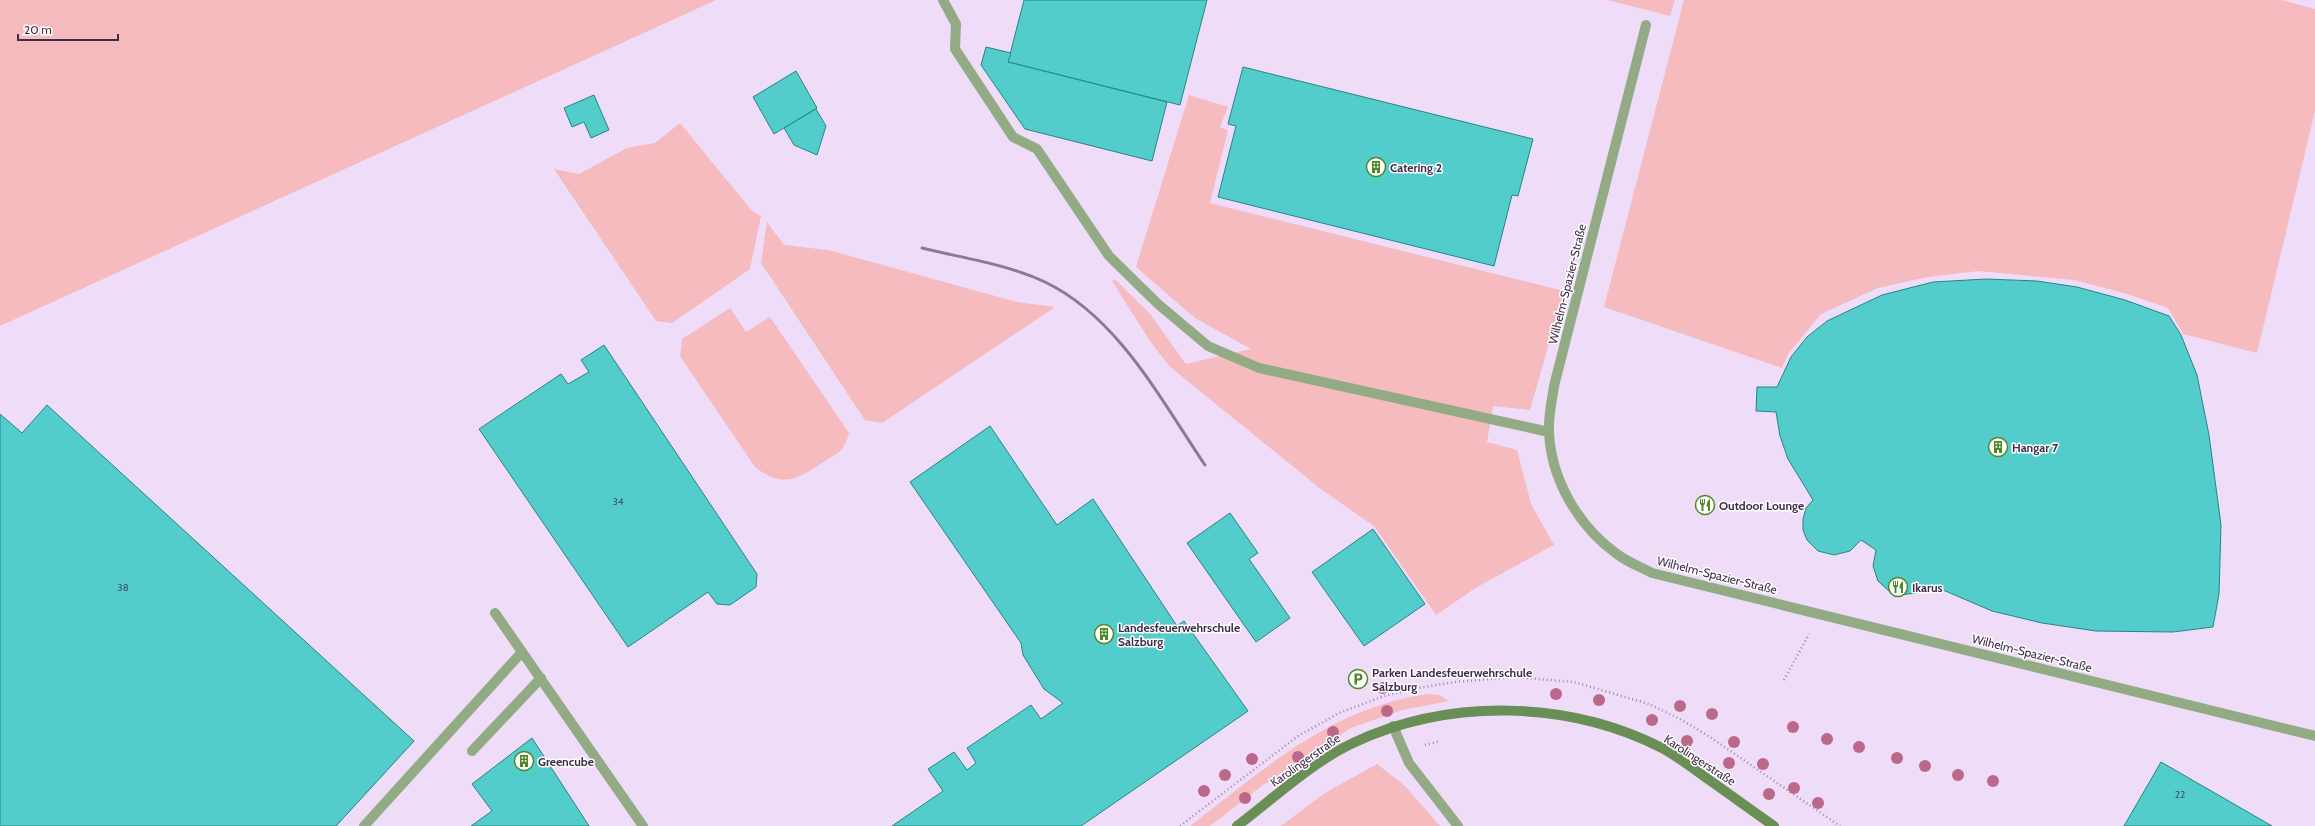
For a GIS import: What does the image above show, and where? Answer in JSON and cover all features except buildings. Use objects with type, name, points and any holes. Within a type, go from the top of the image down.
[{"type":"street","points":[[943,0],[956,24],[955,49],[1013,137],[1037,149],[1109,256],[1158,304],[1208,346],[1259,368],[1549,432]]},
{"type":"street","name":"Wilhelm-Spazier-Straße","points":[[1646,25],[1554,386],[1549,432],[1555,470],[1572,506],[1591,531],[1617,554],[1652,573],[2315,736]]},
{"type":"street","points":[[495,613],[643,826]]},
{"type":"street","points":[[364,826],[522,652]]},
{"type":"street","points":[[472,751],[541,678]]},
{"type":"street","name":"Karolingerstraße","points":[[1237,826],[1314,767],[1352,744],[1393,726],[1444,715],[1493,710],[1533,712],[1573,717],[1604,725],[1663,749],[1774,826]]},
{"type":"street","points":[[1393,726],[1408,763],[1458,826]]},
{"type":"path","points":[[1784,680],[1820,614]]},
{"type":"path","points":[[1403,750],[1446,740]]},
{"type":"shaded area","points":[[0,0],[716,0],[0,326]]},
{"type":"shaded area","points":[[1607,0],[1675,0],[1670,16]]},
{"type":"shaded area","points":[[1684,0],[2281,0],[2315,9],[2315,111],[2257,353],[2183,334],[2168,308],[2124,293],[2074,280],[1979,271],[1927,277],[1878,288],[1821,314],[1788,354],[1782,368],[1604,307]]},
{"type":"shaded area","points":[[1189,95],[1228,107],[1220,127],[1228,130],[1210,203],[1564,291],[1530,410],[1493,406],[1487,442],[1517,450],[1531,504],[1554,545],[1477,587],[1436,615],[1374,526],[1322,490],[1169,366],[1150,341],[1112,281],[1116,280],[1150,314],[1186,364],[1251,349],[1195,318],[1136,267]]},
{"type":"shaded area","points":[[680,123],[752,211],[761,216],[750,269],[672,323],[656,321],[554,169],[579,174],[627,148],[655,143]]},
{"type":"shaded area","points":[[767,222],[784,245],[828,250],[1017,302],[1055,307],[882,423],[865,420],[761,263]]},
{"type":"shaded area","points":[[730,308],[746,332],[770,317],[849,433],[845,445],[840,451],[804,474],[789,479],[773,478],[755,467],[680,356],[682,339]]},
{"type":"shaded area","points":[[1427,694],[1439,695],[1449,701],[1402,710],[1351,728],[1263,785],[1210,826],[1190,826],[1272,763],[1329,727],[1392,701]]},
{"type":"shaded area","points":[[1377,764],[1405,786],[1440,826],[1281,826],[1325,793]]},
{"type":"railway","points":[[922,248],[1015,270],[1045,282],[1071,297],[1095,316],[1136,362],[1205,465]]},
{"type":"place","name":"Catering 2","points":[[1376,167]]},
{"type":"place","name":"Hangar 7","points":[[1998,447]]},
{"type":"place","name":"Outdoor Lounge","points":[[1705,505]]},
{"type":"place","name":"Ikarus","points":[[1898,587]]},
{"type":"place","name":"Landesfeuerwehrschule Salzburg","points":[[1104,634]]},
{"type":"place","name":"Parken Landesfeuerwehrschule Salzburg","points":[[1358,679]]},
{"type":"place","name":"Greencube","points":[[524,761]]}]
